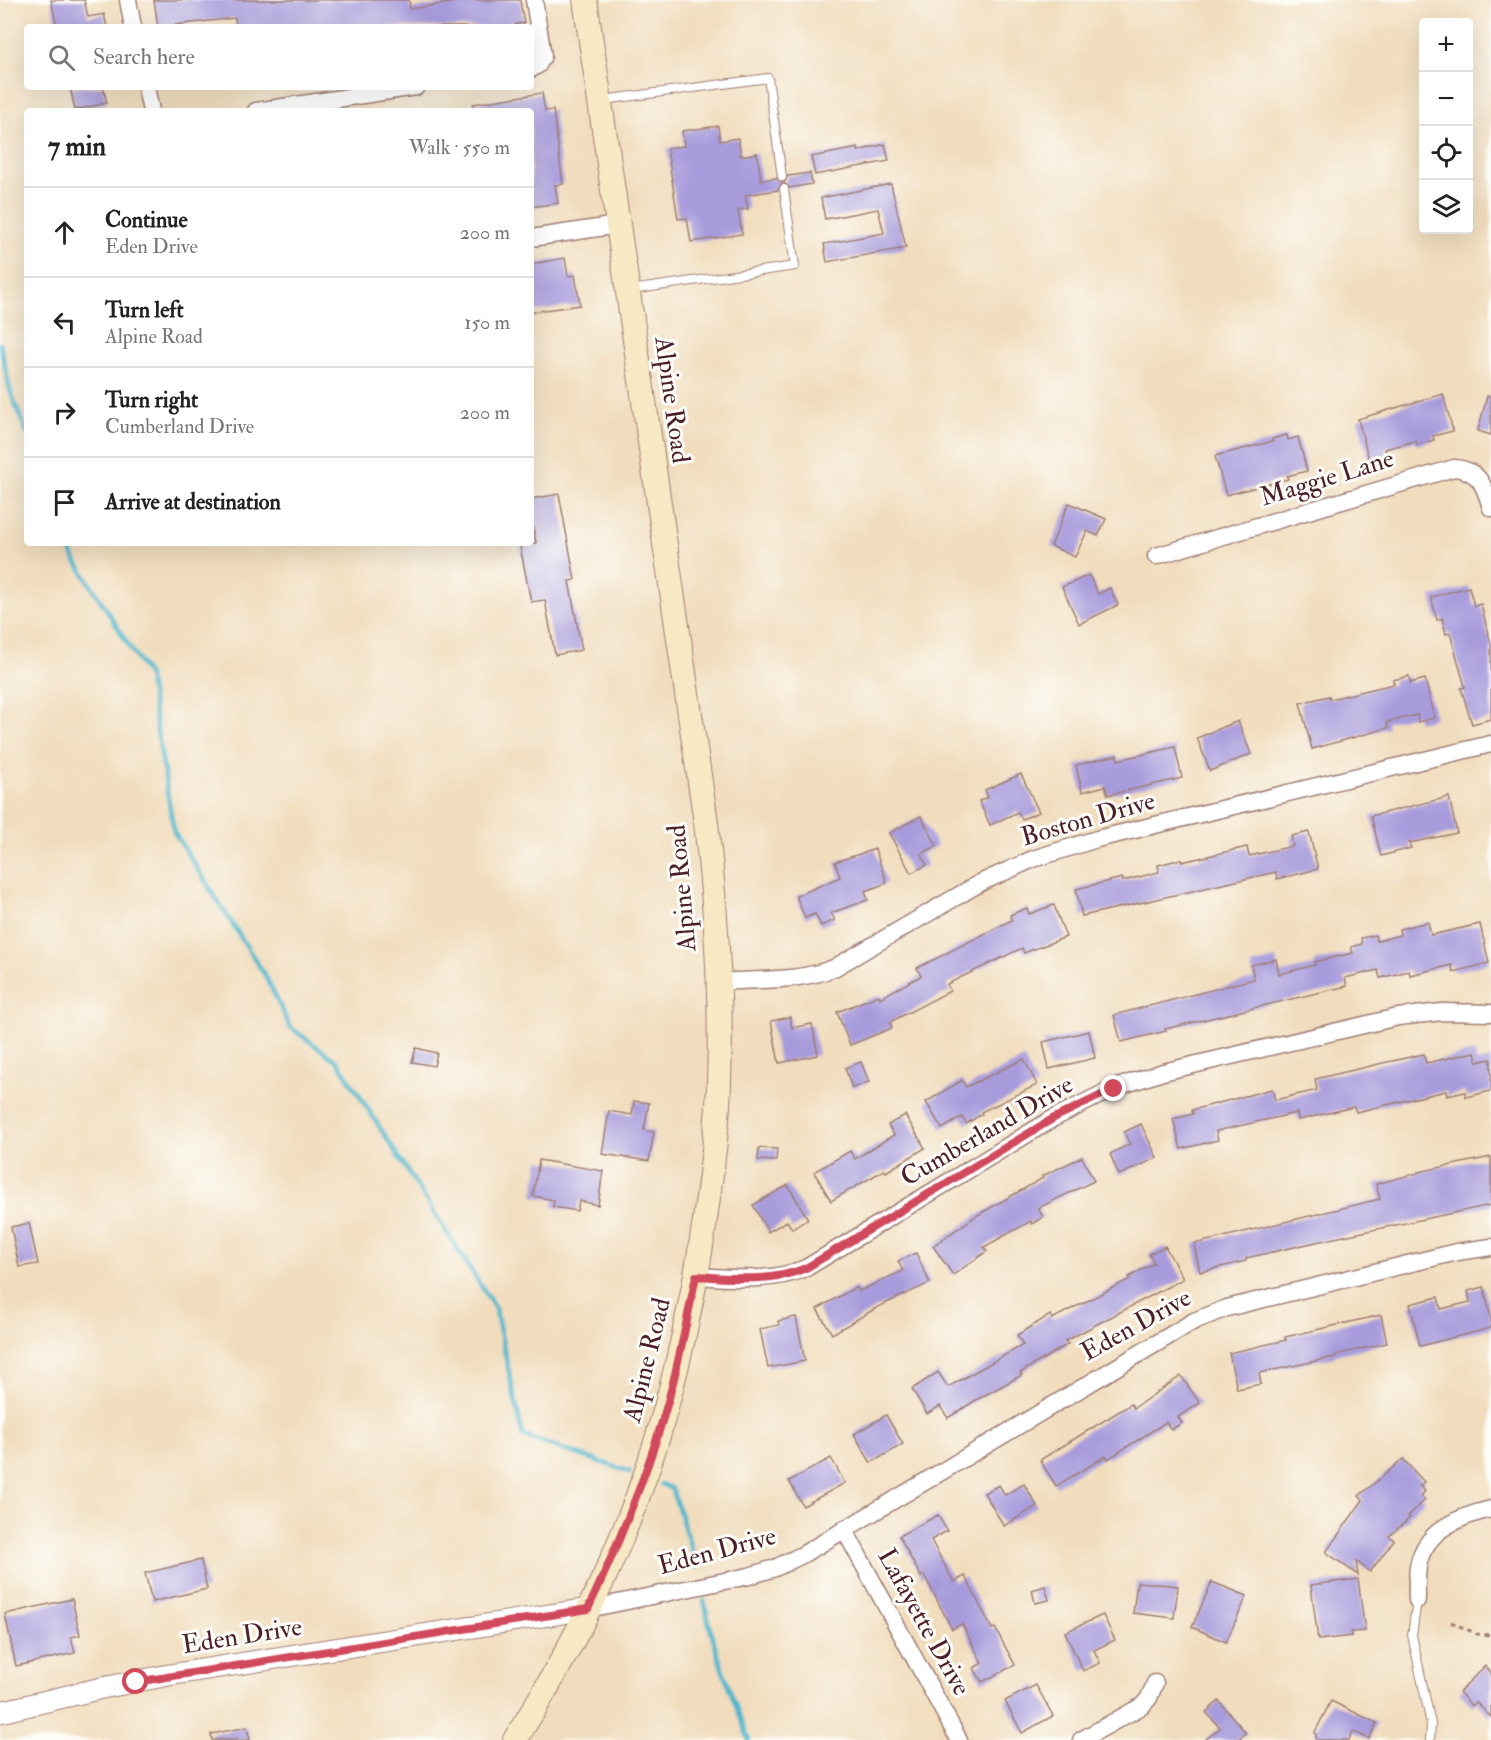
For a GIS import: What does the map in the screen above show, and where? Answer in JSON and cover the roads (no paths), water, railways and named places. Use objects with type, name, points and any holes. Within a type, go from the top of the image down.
[{"type":"main road","name":"Alpine Road","points":[[515,1740],[551,1680],[588,1609],[616,1547],[648,1464],[667,1405],[696,1276],[714,1159],[719,1084],[719,982],[714,890],[706,823],[585,0]]},
{"type":"street","points":[[128,0],[133,24]]},
{"type":"street","points":[[534,0],[543,56],[534,67]]},
{"type":"street","points":[[147,90],[151,108]]},
{"type":"street","points":[[276,108],[396,90]]},
{"type":"street","points":[[534,238],[618,225]]},
{"type":"street","name":"Maggie Lane","points":[[1156,556],[1454,468],[1471,472],[1483,483],[1491,508]]},
{"type":"street","name":"Boston Drive","points":[[719,982],[806,976],[825,972],[1005,870],[1060,850],[1120,833],[1491,744]]},
{"type":"street","name":"Cumberland Drive","points":[[696,1276],[768,1278],[806,1268],[1054,1118],[1104,1093],[1149,1076],[1398,1017],[1442,1012],[1491,1013]]},
{"type":"street","name":"Eden Drive","points":[[0,1713],[92,1690],[170,1675],[588,1609],[762,1573],[802,1555],[1194,1321],[1244,1304],[1457,1252],[1491,1247]]},
{"type":"street","points":[[1417,1600],[1419,1562],[1426,1545],[1440,1530],[1457,1520],[1491,1509]]},
{"type":"street","name":"Lafayette Drive","points":[[844,1529],[959,1740]]},
{"type":"street","points":[[1081,1740],[1142,1706],[1149,1698],[1155,1683]]},
{"type":"lane","points":[[600,101],[768,78],[782,177]]},
{"type":"lane","points":[[627,290],[795,266],[784,189]]},
{"type":"lane","points":[[1417,1600],[1412,1635],[1431,1724],[1430,1740]]},
{"type":"waterway","points":[[0,344],[10,390],[24,426]]},
{"type":"waterway","points":[[69,546],[74,558],[148,676],[174,832],[266,977],[290,1027],[338,1062],[495,1308],[523,1436],[630,1472]]},
{"type":"waterway","points":[[661,1484],[672,1489],[697,1567]]},
{"type":"waterway","points":[[704,1600],[717,1654],[749,1740]]}]
